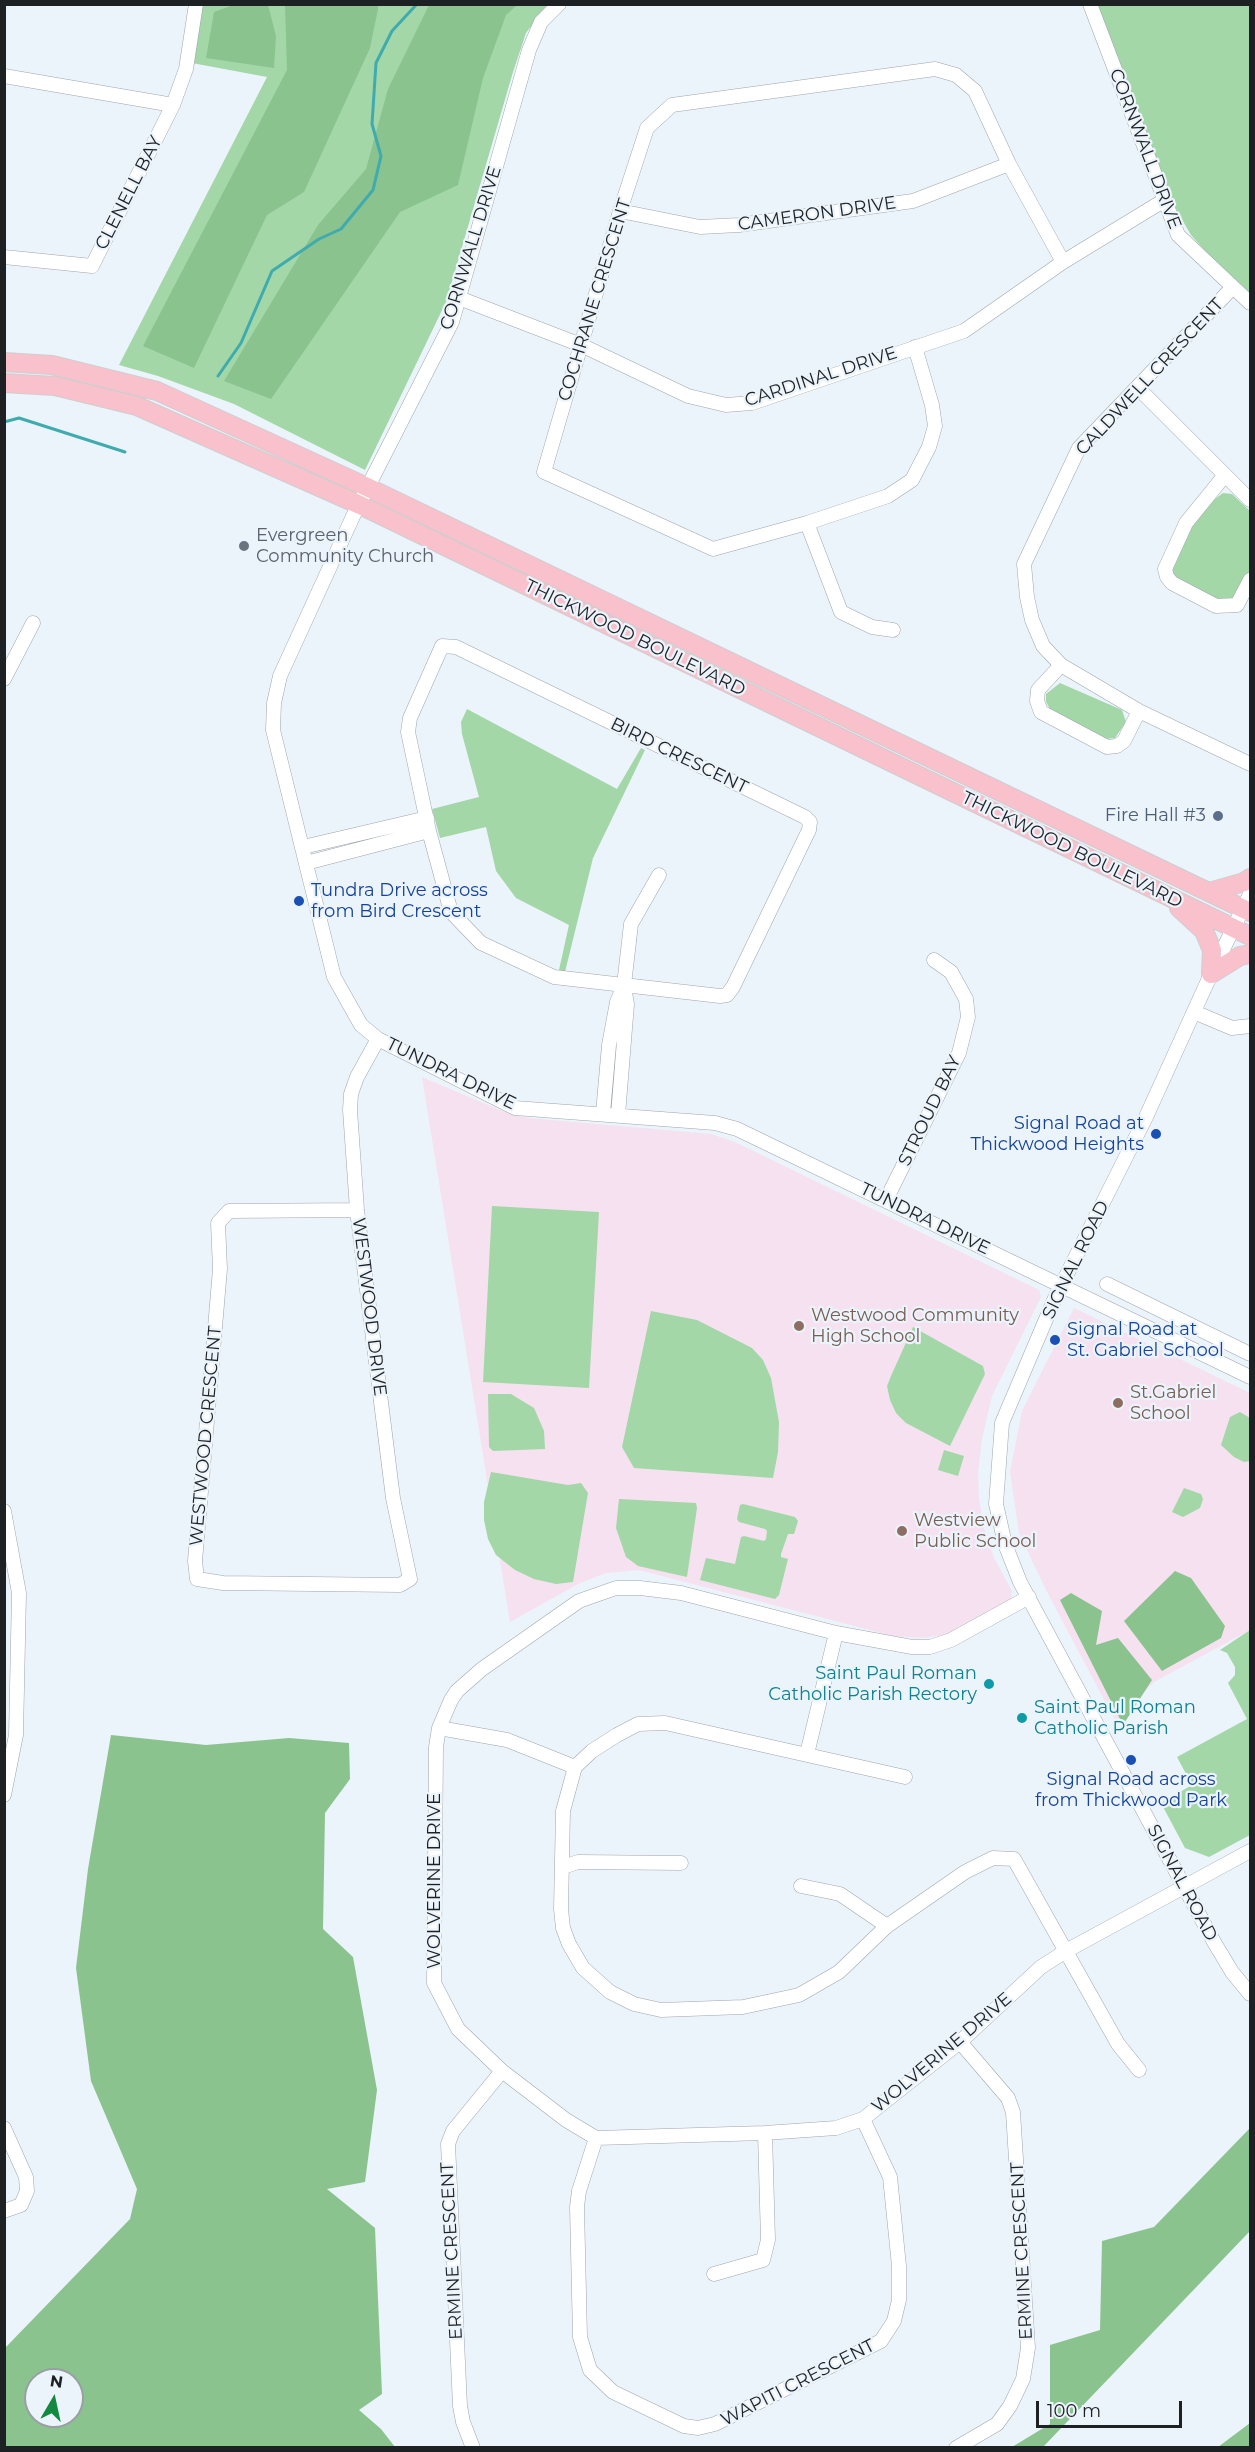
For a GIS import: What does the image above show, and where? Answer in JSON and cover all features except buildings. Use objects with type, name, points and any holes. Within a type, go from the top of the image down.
[{"type":"main road","name":"THICKWOOD BOULEVARD","points":[[4,362],[52,365],[157,391],[369,488],[1209,892],[1248,905]]},
{"type":"main road","name":"THICKWOOD BOULEVARD","points":[[4,383],[55,386],[137,406],[360,505],[1242,932]]},
{"type":"main road","points":[[1209,892],[1251,878]]},
{"type":"main road","points":[[1161,894],[1204,931],[1212,950],[1211,974]]},
{"type":"main road","points":[[1211,974],[1240,956],[1251,954]]},
{"type":"street","points":[[4,76],[173,105],[186,69],[196,4]]},
{"type":"street","name":"CORNWALL DRIVE","points":[[360,505],[452,322],[529,50],[541,22],[559,4]]},
{"type":"street","name":"CORNWALL DRIVE","points":[[1089,4],[1178,235],[1251,303]]},
{"type":"street","name":"COCHRANE CRESCENT","points":[[915,347],[932,405],[935,426],[929,447],[912,480],[888,496],[807,523],[713,549],[544,472],[620,211],[648,128],[672,105],[935,69],[956,75],[975,91],[1009,164],[1063,262]]},
{"type":"street","name":"CLENELL BAY","points":[[4,257],[92,266],[173,105]]},
{"type":"street","name":"CAMERON DRIVE","points":[[620,211],[700,227],[739,225],[913,201],[1009,164]]},
{"type":"street","name":"CARDINAL DRIVE","points":[[459,298],[581,345],[688,396],[726,405],[752,403],[964,331],[1063,262],[1163,201]]},
{"type":"street","name":"CALDWELL CRESCENT","points":[[1233,287],[1079,448],[1024,564],[1032,620],[1043,646],[1061,665],[1139,711],[1251,764]]},
{"type":"street","points":[[1138,388],[1251,500]]},
{"type":"street","points":[[1225,475],[1186,523],[1165,569],[1172,583],[1216,606],[1237,605],[1251,580]]},
{"type":"street","name":"TUNDRA DRIVE","points":[[360,505],[280,676],[274,703],[273,730],[334,977],[361,1025],[378,1039],[515,1108],[715,1123],[737,1129],[1251,1377]]},
{"type":"street","points":[[807,523],[841,612],[872,627],[893,630]]},
{"type":"street","points":[[4,679],[33,623]]},
{"type":"street","name":"BIRD CRESCENT","points":[[442,646],[456,647],[794,812],[810,822],[809,830],[734,987],[727,995],[624,985],[554,976],[481,943],[451,912],[428,825],[408,732],[410,718],[442,646]]},
{"type":"street","points":[[1061,665],[1038,690],[1037,701],[1041,712],[1107,747],[1117,746],[1124,741],[1139,711]]},
{"type":"street","points":[[303,847],[366,832],[428,825]]},
{"type":"street","points":[[306,863],[369,847],[428,825]]},
{"type":"street","points":[[366,832],[369,847]]},
{"type":"street","points":[[618,1115],[627,1004],[624,985],[631,924],[659,875]]},
{"type":"street","name":"SIGNAL ROAD","points":[[1248,905],[1242,932],[1211,974],[1146,1117],[1061,1286],[1002,1423],[996,1504],[1005,1544],[1020,1582],[1184,1887],[1232,1972],[1251,1994]]},
{"type":"street","name":"STROUD BAY","points":[[886,1200],[959,1053],[968,1017],[966,999],[951,972],[934,960]]},
{"type":"street","points":[[603,1113],[609,1045],[617,1002],[624,985]]},
{"type":"street","points":[[1194,1012],[1232,1028],[1251,1026]]},
{"type":"street","name":"WESTWOOD DRIVE","points":[[378,1039],[357,1077],[351,1094],[357,1210],[393,1498],[410,1579]]},
{"type":"street","points":[[609,1045],[623,1046]]},
{"type":"street","name":"WESTWOOD CRESCENT","points":[[357,1210],[229,1211],[218,1223],[220,1269],[195,1561],[198,1579],[223,1583],[400,1584],[410,1579]]},
{"type":"street","points":[[1107,1284],[1251,1354]]},
{"type":"street","points":[[1158,1332],[1166,1313]]},
{"type":"street","points":[[4,1511],[19,1593],[16,1735],[4,1795]]},
{"type":"street","name":"WOLVERINE DRIVE","points":[[1029,1597],[951,1640],[930,1647],[912,1647],[836,1633],[681,1593],[640,1588],[616,1588],[579,1601],[482,1669],[457,1691],[445,1711],[436,1747],[434,1983],[458,2029],[502,2071],[566,2120],[596,2138],[765,2133],[836,2128],[863,2119],[960,2042],[1041,1967],[1066,1951],[1251,1851]]},
{"type":"street","points":[[807,1754],[836,1633]]},
{"type":"street","points":[[905,1777],[665,1723],[638,1724],[592,1751],[575,1767],[563,1811],[564,1867],[561,1909],[563,1928],[583,1968],[610,1992],[634,2004],[661,2010],[743,2007],[799,1995],[839,1972],[887,1926],[964,1872],[993,1858],[1014,1859],[1118,2044],[1139,2070]]},
{"type":"street","points":[[439,1728],[507,1740],[575,1767]]},
{"type":"street","points":[[564,1867],[578,1862],[681,1863]]},
{"type":"street","points":[[801,1886],[840,1894],[887,1926]]},
{"type":"street","name":"ERMINE CRESCENT","points":[[956,2448],[997,2424],[1010,2406],[1023,2379],[1028,2348],[1013,2112],[1008,2098],[960,2042]]},
{"type":"street","name":"ERMINE CRESCENT","points":[[473,2448],[463,2422],[460,2406],[448,2144],[453,2131],[502,2071]]},
{"type":"street","name":"WAPITI CRESCENT","points":[[596,2138],[579,2191],[577,2207],[580,2337],[590,2370],[613,2392],[684,2426],[698,2428],[715,2424],[881,2341],[894,2321],[899,2300],[899,2266],[890,2177],[863,2119]]},
{"type":"street","points":[[4,2128],[26,2177],[27,2191],[21,2205],[4,2211]]},
{"type":"street","points":[[714,2274],[763,2260],[768,2240],[765,2133]]},
{"type":"shaded area","points":[[422,1077],[502,1111],[528,1118],[711,1134],[735,1142],[1039,1290],[1041,1297],[992,1396],[982,1439],[978,1472],[979,1499],[984,1528],[994,1558],[1012,1591],[1011,1599],[949,1634],[923,1638],[893,1636],[639,1570],[606,1573],[578,1584],[510,1622]]},
{"type":"shaded area","points":[[1074,1308],[1250,1393],[1250,1630],[1154,1682],[1116,1722],[1046,1590],[1019,1533],[1010,1472],[1022,1411]]},
{"type":"green space","points":[[236,4],[268,5],[276,36],[274,68],[206,58],[214,12]]},
{"type":"green space","points":[[378,4],[378,9],[370,48],[304,192],[267,215],[194,368],[143,346],[287,70],[285,5]]},
{"type":"green space","points":[[204,5],[547,5],[526,33],[446,302],[365,470],[234,404],[158,376],[119,365],[267,77],[192,63],[200,9]]},
{"type":"green space","points":[[429,5],[517,5],[506,15],[483,78],[458,185],[400,212],[271,399],[224,381],[318,225],[366,169],[388,89]]},
{"type":"green space","points":[[1094,5],[1250,5],[1250,295],[1191,235],[1177,211]]},
{"type":"green space","points":[[1223,493],[1232,494],[1250,511],[1250,570],[1234,600],[1220,602],[1175,578],[1171,571],[1189,529]]},
{"type":"green space","points":[[1060,683],[1122,710],[1126,722],[1115,738],[1106,739],[1050,709],[1046,702],[1046,694]]},
{"type":"green space","points":[[467,709],[617,789],[641,748],[645,750],[593,858],[565,972],[559,970],[569,925],[516,898],[496,871],[486,827],[440,838],[432,809],[479,797],[462,734],[461,722]]},
{"type":"green space","points":[[492,1206],[599,1212],[589,1388],[483,1382]]},
{"type":"green space","points":[[651,1311],[697,1320],[752,1348],[763,1360],[771,1378],[779,1422],[778,1452],[773,1478],[634,1468],[622,1447]]},
{"type":"green space","points":[[913,1327],[983,1366],[985,1374],[950,1446],[906,1423],[896,1413],[890,1400],[887,1386]]},
{"type":"green space","points":[[488,1394],[511,1394],[534,1408],[544,1431],[545,1449],[493,1451],[489,1447]]},
{"type":"green space","points":[[1240,1412],[1250,1418],[1250,1461],[1244,1462],[1234,1457],[1221,1445],[1230,1417]]},
{"type":"green space","points":[[944,1450],[964,1456],[958,1476],[938,1470]]},
{"type":"green space","points":[[491,1472],[568,1485],[581,1483],[588,1493],[573,1582],[556,1584],[534,1579],[515,1570],[496,1555],[488,1539],[484,1520],[484,1502]]},
{"type":"green space","points":[[1184,1488],[1201,1494],[1203,1499],[1200,1508],[1183,1517],[1172,1512]]},
{"type":"green space","points":[[619,1499],[696,1503],[687,1577],[638,1566],[626,1557],[616,1528]]},
{"type":"green space","points":[[740,1505],[795,1517],[798,1521],[794,1534],[788,1534],[781,1554],[781,1557],[788,1559],[779,1595],[775,1599],[700,1580],[706,1558],[735,1564],[741,1537],[764,1541],[766,1539],[765,1529],[739,1522],[737,1519]]},
{"type":"green space","points":[[1175,1571],[1191,1578],[1225,1626],[1221,1638],[1162,1671],[1124,1621]]},
{"type":"green space","points":[[1071,1593],[1102,1611],[1096,1645],[1118,1638],[1152,1680],[1123,1725],[1060,1600]]},
{"type":"green space","points":[[1250,1630],[1250,1835],[1209,1857],[1185,1848],[1161,1803],[1192,1785],[1177,1757],[1247,1719],[1228,1683],[1235,1675],[1235,1667],[1227,1653],[1220,1650]]},
{"type":"green space","points":[[111,1735],[206,1745],[289,1738],[349,1743],[350,1779],[325,1813],[323,1929],[353,1957],[377,2090],[365,2182],[327,2189],[375,2228],[382,2394],[359,2410],[381,2429],[395,2447],[5,2447],[5,2348],[130,2219],[137,2189],[91,2081],[76,1968],[88,1869]]},
{"type":"green space","points":[[1250,2128],[1250,2231],[1043,2447],[1012,2447],[1050,2424],[1050,2345],[1100,2330],[1102,2241],[1154,2227]]},
{"type":"green space","points":[[1250,2423],[1250,2447],[1218,2447]]},
{"type":"waterway","points":[[218,376],[241,343],[272,271],[319,239],[341,229],[373,190],[381,156],[372,124],[376,63],[392,31],[417,4]]},
{"type":"waterway","points":[[4,422],[19,418],[125,452]]},
{"type":"place","name":"Evergreen Community Church","points":[[244,546]]},
{"type":"place","name":"Fire Hall #3","points":[[1218,816]]},
{"type":"place","name":"Tundra Drive across from Bird Crescent","points":[[299,901]]},
{"type":"place","name":"Signal Road at Thickwood Heights","points":[[1156,1134]]},
{"type":"place","name":"Westwood Community High School","points":[[799,1326]]},
{"type":"place","name":"Signal Road at St. Gabriel School","points":[[1055,1340]]},
{"type":"place","name":"St.Gabriel School","points":[[1118,1403]]},
{"type":"place","name":"Westview Public School","points":[[902,1531]]},
{"type":"place","name":"Saint Paul Roman Catholic Parish Rectory","points":[[989,1684]]},
{"type":"place","name":"Saint Paul Roman Catholic Parish","points":[[1022,1718]]},
{"type":"place","name":"Signal Road across from Thickwood Park","points":[[1131,1760]]}]
